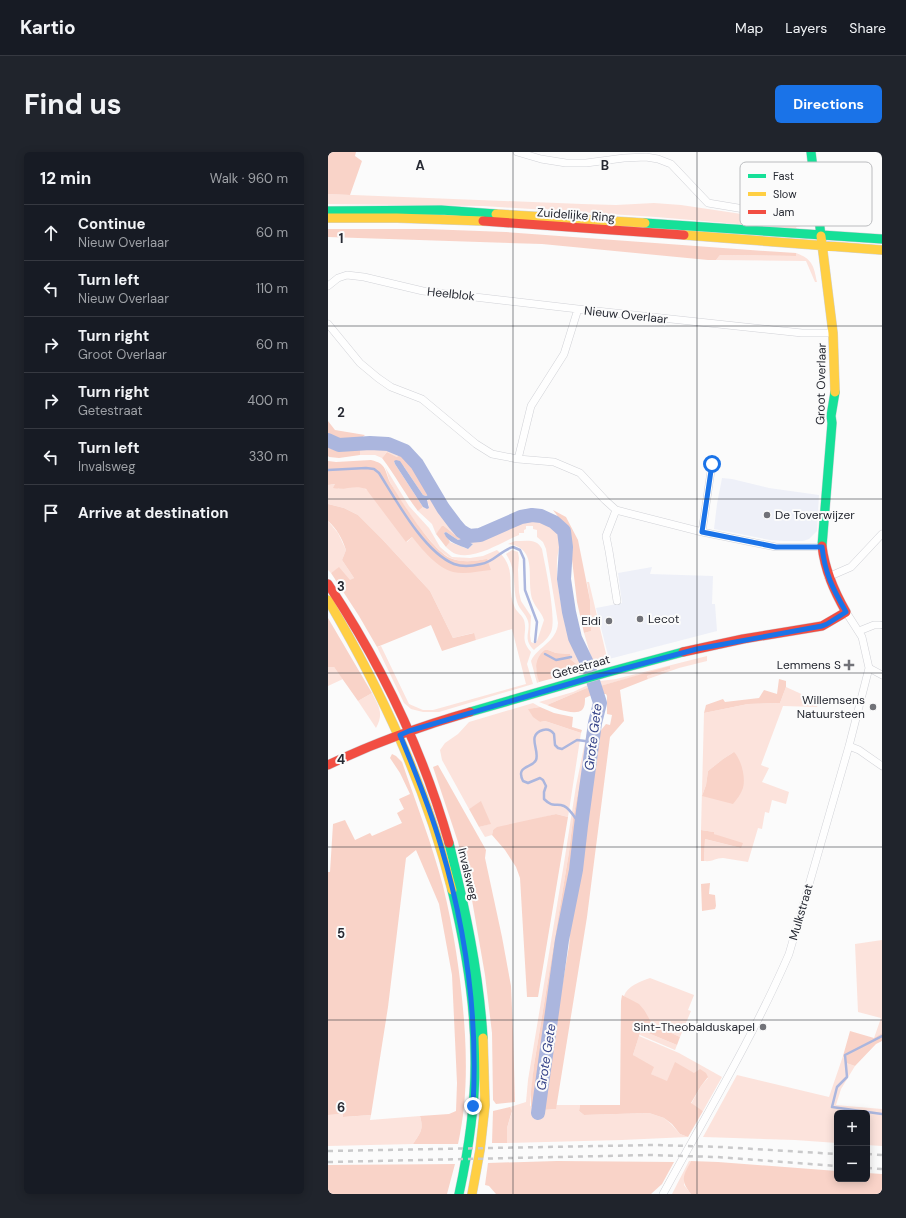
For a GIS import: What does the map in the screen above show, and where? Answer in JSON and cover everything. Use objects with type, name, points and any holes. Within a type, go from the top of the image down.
[{"type":"main road","name":"Groot Overlaar","points":[[811,152],[812,162]]},
{"type":"main road","name":"Zuidelijke Ring","points":[[328,211],[441,210],[882,239]]},
{"type":"main road","name":"Zuidelijke Ring","points":[[328,218],[437,218],[503,221],[882,250]]},
{"type":"main road","name":"Groot Overlaar","points":[[820,226],[833,333],[835,389],[832,410],[822,547],[824,564],[828,577],[846,612]]},
{"type":"main road","name":"Invalsweg","points":[[328,584],[375,660],[409,731],[430,782],[455,868],[469,929],[478,980],[485,1070],[485,1105],[482,1138],[472,1194]]},
{"type":"main road","name":"Invalsweg","points":[[328,600],[353,640],[400,735],[441,846],[461,929],[470,982],[475,1069],[470,1137],[459,1194]]},
{"type":"main road","name":"Getestraat","points":[[328,765],[361,749],[409,731],[593,676],[697,649],[822,626],[846,612]]},
{"type":"street","points":[[517,152],[541,159],[566,163],[586,163],[624,158],[658,159],[671,164],[708,203],[740,208]]},
{"type":"street","name":"Heelblok","points":[[328,286],[338,278],[347,275],[364,277],[423,291],[578,309]]},
{"type":"street","name":"Nieuw Overlaar","points":[[518,459],[531,406],[564,354],[578,309],[802,333],[833,333]]},
{"type":"street","points":[[328,324],[360,363],[378,378],[392,387],[422,400],[476,444],[492,454],[518,459],[554,462],[580,473],[616,510],[702,532],[776,547],[822,547]]},
{"type":"street","points":[[702,532],[712,464]]},
{"type":"street","points":[[616,510],[606,536],[617,601]]},
{"type":"street","points":[[828,577],[851,567],[882,534]]},
{"type":"street","name":"Mulkstraat","points":[[663,1194],[732,1068],[778,979],[789,954],[849,746],[869,668],[865,645],[859,631],[846,612]]},
{"type":"street","points":[[859,631],[881,624]]},
{"type":"street","points":[[869,668],[882,675]]},
{"type":"street","points":[[849,746],[859,750],[882,766]]},
{"type":"shaded area","points":[[328,152],[356,152],[355,156],[362,161],[350,195],[328,194]]},
{"type":"shaded area","points":[[328,194],[616,205],[654,203],[681,205],[740,214],[740,224],[656,217],[483,206],[328,204]]},
{"type":"shaded area","points":[[762,226],[801,226],[796,227],[797,229]]},
{"type":"shaded area","points":[[328,229],[426,229],[506,232],[796,253],[796,256],[720,255],[716,260],[708,260],[542,244],[328,237]]},
{"type":"shaded area","points":[[796,253],[802,255],[812,264],[817,282],[815,282],[806,261],[716,260],[720,255],[796,256]]},
{"type":"shaded area","points":[[328,421],[335,430],[365,435],[356,441],[346,443],[341,442],[328,433]]},
{"type":"shaded area","points":[[328,444],[339,448],[360,447],[360,455],[339,458],[329,457]]},
{"type":"shaded area","points":[[360,447],[379,448],[400,453],[397,457],[387,452],[382,458],[375,455],[360,455]]},
{"type":"shaded area","points":[[387,452],[397,457],[400,453],[429,490],[430,494],[426,496],[423,495],[404,467],[394,461],[423,507],[418,511],[382,458]]},
{"type":"shaded area","points":[[371,460],[383,466],[391,484],[409,513],[442,553],[459,561],[487,559],[491,570],[462,573],[453,572],[441,567],[430,558],[412,537],[406,542],[366,489],[358,487],[337,489],[333,488],[335,484],[328,485],[328,461]]},
{"type":"shaded area","points":[[385,467],[409,506],[429,528],[440,547],[452,557],[470,558],[483,556],[497,550],[504,557],[510,571],[512,600],[515,608],[524,620],[525,643],[531,652],[527,664],[533,684],[439,712],[423,712],[411,709],[404,703],[377,647],[381,646],[409,704],[423,710],[433,710],[526,684],[512,629],[476,640],[473,633],[453,638],[430,591],[382,539],[358,515],[344,508],[328,504],[328,485],[336,484],[338,489],[360,486],[371,494],[378,502],[407,542],[412,537],[446,569],[487,559],[460,561],[451,558],[435,546],[417,524],[401,500],[390,482]]},
{"type":"shaded area","name":"De Toverwijzer","points":[[722,478],[769,488],[819,495],[817,531],[809,539],[803,541],[784,541],[770,540],[714,529]]},
{"type":"shaded area","points":[[428,499],[434,503],[460,534],[458,536],[444,526],[436,534],[432,524],[418,511],[423,507],[427,509],[429,505],[427,502]]},
{"type":"shaded area","points":[[328,504],[344,508],[358,515],[382,539],[430,591],[453,638],[474,633],[476,640],[442,651],[431,625],[377,647],[331,573],[339,567],[350,580],[354,578],[342,560],[346,550],[343,542],[337,531],[328,521]]},
{"type":"shaded area","points":[[553,510],[566,517],[578,540],[590,600],[591,631],[584,633],[577,602],[569,534],[566,527]]},
{"type":"shaded area","points":[[535,520],[544,521],[550,524],[554,527],[560,538],[557,558],[557,579],[566,629],[569,629],[577,654],[585,663],[579,666],[570,659],[570,654],[556,653],[548,650],[536,668],[539,682],[537,683],[531,661],[538,651],[554,635],[558,623],[546,549],[543,542],[537,537],[537,530],[533,529],[533,526],[526,526],[524,533],[519,533],[519,535],[496,546],[472,555],[456,554],[446,547],[450,542],[468,549],[473,544],[468,542],[470,539],[481,540],[510,525]]},
{"type":"shaded area","points":[[328,521],[338,533],[346,550],[342,560],[354,578],[350,581],[339,568],[331,573],[328,570]]},
{"type":"shaded area","points":[[442,526],[455,535],[458,536],[460,534],[463,538],[458,540],[446,532],[444,533],[450,542],[446,547],[436,534]]},
{"type":"shaded area","points":[[515,541],[531,541],[540,545],[548,579],[553,616],[551,632],[548,638],[534,650],[528,642],[528,621],[517,602],[512,566],[506,554],[512,550],[518,552],[519,592],[521,601],[531,616],[531,642],[533,643],[537,641],[544,620],[533,601],[528,558],[518,547],[508,544]]},
{"type":"shaded area","points":[[652,567],[650,574],[713,576],[712,604],[715,604],[717,631],[609,659],[596,608],[622,603],[618,573]]},
{"type":"shaded area","points":[[587,582],[589,582],[608,662],[594,667],[584,633],[591,631],[590,600]]},
{"type":"shaded area","points":[[328,618],[372,693],[358,701],[334,667],[328,667]]},
{"type":"shaded area","points":[[545,650],[556,653],[570,654],[570,659],[579,666],[585,663],[586,669],[584,672],[569,674],[539,682],[536,665],[541,653]]},
{"type":"shaded area","points":[[707,656],[707,661],[679,668],[648,679],[647,676],[670,669],[670,667],[600,686],[599,684],[601,684],[600,681],[616,679]]},
{"type":"shaded area","points":[[670,666],[670,669],[647,676],[648,679],[620,690],[624,721],[610,737],[587,917],[556,1109],[543,1110],[547,1074],[569,946],[571,921],[595,770],[598,734],[606,724],[610,725],[612,715],[607,714],[607,696],[606,694],[602,694],[600,686]]},
{"type":"shaded area","points":[[328,667],[334,667],[343,679],[328,686]]},
{"type":"shaded area","points":[[779,679],[786,681],[786,687],[780,703],[748,704],[704,713],[706,705],[723,699],[725,702],[759,698],[764,690],[777,694]]},
{"type":"shaded area","points":[[588,685],[589,687],[547,705],[539,702],[573,692]]},
{"type":"shaded area","points":[[591,687],[594,694],[585,698],[584,707],[579,712],[564,711],[547,705]]},
{"type":"shaded area","points":[[786,687],[819,702],[817,707],[783,706],[761,765],[769,768],[762,782],[789,792],[786,804],[772,800],[769,813],[765,812],[762,829],[758,828],[748,862],[723,858],[704,861],[705,839],[741,848],[714,834],[714,832],[701,830],[704,713],[748,704],[780,703]],"holes":[[[734,752],[702,796],[706,785],[708,771]]]},
{"type":"shaded area","points":[[372,693],[380,710],[380,718],[376,728],[358,701]]},
{"type":"shaded area","points":[[533,703],[540,707],[529,709],[540,722],[545,721],[581,733],[568,817],[556,814],[493,830],[492,835],[485,837],[479,827],[490,824],[481,802],[469,809],[442,760],[440,750],[445,743],[458,734],[469,722]]},
{"type":"shaded area","points":[[540,707],[554,713],[573,717],[572,727],[582,730],[581,733],[545,721],[540,722],[533,717],[528,709]]},
{"type":"shaded area","points":[[587,732],[591,733],[592,735],[589,735],[573,819],[569,852],[534,1065],[530,1105],[531,1107],[534,1107],[533,1111],[536,1115],[540,1115],[543,1110],[556,1109],[556,1105],[580,1105],[579,1111],[584,1115],[649,1113],[664,1118],[680,1134],[688,1137],[507,1143],[507,1128],[512,1112],[510,1107],[526,1102],[528,1080],[576,786]]},
{"type":"shaded area","points":[[589,734],[592,735],[581,804],[577,818],[555,971],[538,1073],[535,1106],[531,1107],[534,1065],[569,852],[573,819]]},
{"type":"shaded area","points":[[734,752],[741,764],[744,784],[741,792],[733,804],[702,796],[706,785],[708,771]]},
{"type":"shaded area","points":[[392,754],[402,762],[429,839],[443,886],[454,941],[462,998],[466,1063],[464,1103],[458,1144],[413,1144],[422,1125],[420,1116],[449,1114],[456,1111],[457,1083],[452,975],[439,904],[416,850],[406,858],[388,1007],[371,1115],[343,1117],[343,1114],[328,1115],[328,872],[330,872],[333,824],[345,820],[355,840],[370,833],[372,836],[402,823],[397,813],[404,809],[399,799],[410,794],[400,773],[390,758]]},
{"type":"shaded area","points":[[438,765],[486,850],[485,858],[511,986],[515,1102],[496,1104],[493,1100],[492,1033],[485,975],[472,900],[458,842],[433,767]]},
{"type":"shaded area","points":[[481,801],[491,824],[479,827],[469,809]]},
{"type":"shaded area","points":[[556,814],[568,817],[538,997],[527,997],[520,878],[516,867],[505,850],[492,835],[493,830],[497,827]]},
{"type":"shaded area","points":[[701,830],[714,832],[714,834],[743,843],[741,848],[705,839],[704,861],[701,861]]},
{"type":"shaded area","points":[[710,883],[709,894],[715,895],[716,906],[715,909],[702,911],[701,884]]},
{"type":"shaded area","points":[[882,940],[882,1033],[874,1038],[881,1018],[858,1012],[855,944]]},
{"type":"shaded area","points":[[650,978],[694,995],[688,1010],[691,1011],[680,1037],[651,1024],[645,1011],[624,996],[628,989],[639,982]]},
{"type":"shaded area","points":[[622,995],[639,1004],[645,1011],[652,1024],[680,1037],[677,1045],[641,1030],[633,1055],[654,1067],[651,1074],[667,1081],[675,1062],[694,1073],[700,1069],[706,1073],[708,1077],[691,1103],[703,1111],[688,1137],[680,1134],[672,1124],[664,1118],[649,1113],[584,1115],[579,1111],[580,1105],[620,1105]]},
{"type":"shaded area","points":[[641,1030],[677,1045],[675,1050],[640,1035]]},
{"type":"shaded area","points":[[850,1031],[874,1038],[882,1033],[882,1041],[876,1044],[855,1066],[846,1063],[843,1056]]},
{"type":"shaded area","points":[[639,1036],[679,1053],[722,1077],[703,1111],[691,1104],[701,1086],[708,1078],[694,1073],[667,1082],[651,1074],[633,1055]]},
{"type":"shaded area","points":[[843,1056],[846,1063],[855,1066],[841,1089],[836,1105],[882,1109],[882,1146],[870,1145],[870,1110],[834,1110],[834,1143],[703,1137],[737,1075],[829,1097]]},
{"type":"shaded area","points":[[510,1107],[512,1111],[507,1128],[507,1143],[492,1143],[493,1111]]},
{"type":"shaded area","points":[[344,1114],[344,1117],[371,1115],[370,1120],[420,1116],[422,1125],[413,1144],[328,1146],[328,1115]]},
{"type":"shaded area","points":[[557,1161],[674,1162],[662,1184],[651,1194],[496,1194],[489,1186],[485,1185],[488,1163]]},
{"type":"shaded area","points":[[689,1161],[691,1161],[687,1169],[684,1185],[691,1194],[672,1194]]},
{"type":"shaded area","points":[[691,1161],[834,1171],[834,1182],[870,1182],[870,1173],[882,1174],[882,1194],[691,1194],[684,1181],[686,1171]]},
{"type":"shaded area","points":[[455,1164],[447,1194],[328,1194],[328,1165]]},
{"type":"water","points":[[394,461],[400,461],[423,495],[426,496],[430,494],[430,499],[427,500],[429,508],[427,509],[423,507],[395,464]]},
{"type":"water","points":[[446,532],[458,540],[463,537],[470,539],[468,542],[473,544],[468,549],[458,545],[448,539],[444,533]]},
{"type":"waterway","name":"Grote Gete","points":[[328,440],[339,445],[370,443],[388,444],[405,451],[417,464],[443,508],[455,524],[461,531],[469,536],[480,535],[521,517],[532,515],[541,516],[554,522],[564,531],[566,547],[564,579],[569,612],[575,638],[588,665],[600,703],[595,723],[576,870],[562,940],[538,1113]]},
{"type":"waterway","points":[[328,470],[374,469],[379,473],[402,510],[432,549],[443,558],[454,564],[464,566],[478,565],[490,561],[513,547],[520,550],[524,559],[525,590],[537,622],[535,642]]},
{"type":"waterway","name":"Grote Gete","points":[[578,655],[582,653]]},
{"type":"waterway","points":[[545,654],[556,660],[571,657]]},
{"type":"waterway","name":"Grote Gete","points":[[596,692],[601,690]]},
{"type":"waterway","points":[[581,826],[567,807],[552,805],[544,799],[546,786],[543,780],[540,778],[528,783],[523,781],[521,772],[536,760],[537,756],[534,739],[538,732],[549,730],[554,734],[555,745],[562,749],[577,740],[593,742]]},
{"type":"waterway","points":[[882,1036],[845,1055],[847,1077],[837,1087],[832,1107],[882,1114]]},
{"type":"railway","points":[[328,1151],[654,1145],[721,1147],[834,1154]]},
{"type":"railway","points":[[870,1154],[882,1155]]},
{"type":"railway","points":[[328,1162],[650,1155],[717,1157],[834,1166]]},
{"type":"railway","points":[[870,1168],[882,1169]]},
{"type":"traffic: fast","points":[[811,152],[812,162]]},
{"type":"traffic: fast","points":[[328,211],[441,210],[496,214]]},
{"type":"traffic: fast","points":[[645,223],[882,239]]},
{"type":"traffic: fast","points":[[820,226],[821,236]]},
{"type":"traffic: fast","points":[[822,546],[832,423],[831,416],[835,392]]},
{"type":"traffic: fast","points":[[470,712],[683,652]]},
{"type":"traffic: fast","points":[[449,843],[475,964],[483,1038]]},
{"type":"traffic: fast","points":[[452,890],[468,972],[475,1034],[473,1108],[469,1142],[459,1194]]},
{"type":"traffic: slow","points":[[496,214],[645,223]]},
{"type":"traffic: slow","points":[[328,218],[397,218],[483,221]]},
{"type":"traffic: slow","points":[[684,235],[882,250]]},
{"type":"traffic: slow","points":[[821,236],[833,333],[835,392]]},
{"type":"traffic: slow","points":[[328,600],[384,705],[416,777],[441,851],[452,890]]},
{"type":"traffic: slow","points":[[472,1194],[480,1150],[485,1105],[483,1038]]},
{"type":"traffic: jam","points":[[483,221],[684,235]]},
{"type":"traffic: jam","points":[[683,652],[743,639],[822,626],[846,612],[825,564],[822,546]]},
{"type":"traffic: jam","points":[[328,584],[366,645],[399,709],[427,775],[449,843]]},
{"type":"traffic: jam","points":[[328,765],[363,749],[434,723],[470,712]]},
{"type":"place","name":"De Toverwijzer","points":[[767,515]]},
{"type":"place","name":"Lecot","points":[[640,619]]},
{"type":"place","name":"Eldi","points":[[609,621]]},
{"type":"place","name":"Lemmens S","points":[[849,665]]},
{"type":"place","name":"Willemsens Natuursteen","points":[[873,707]]},
{"type":"place","name":"Sint-Theobalduskapel","points":[[763,1027]]},
{"type":"route","points":[[473,1106],[475,1069],[474,1035],[470,982],[461,929],[441,846],[400,735],[535,693],[697,649],[788,631],[822,626],[846,612],[828,577],[824,564],[822,547],[776,547],[702,532],[712,464]]}]
